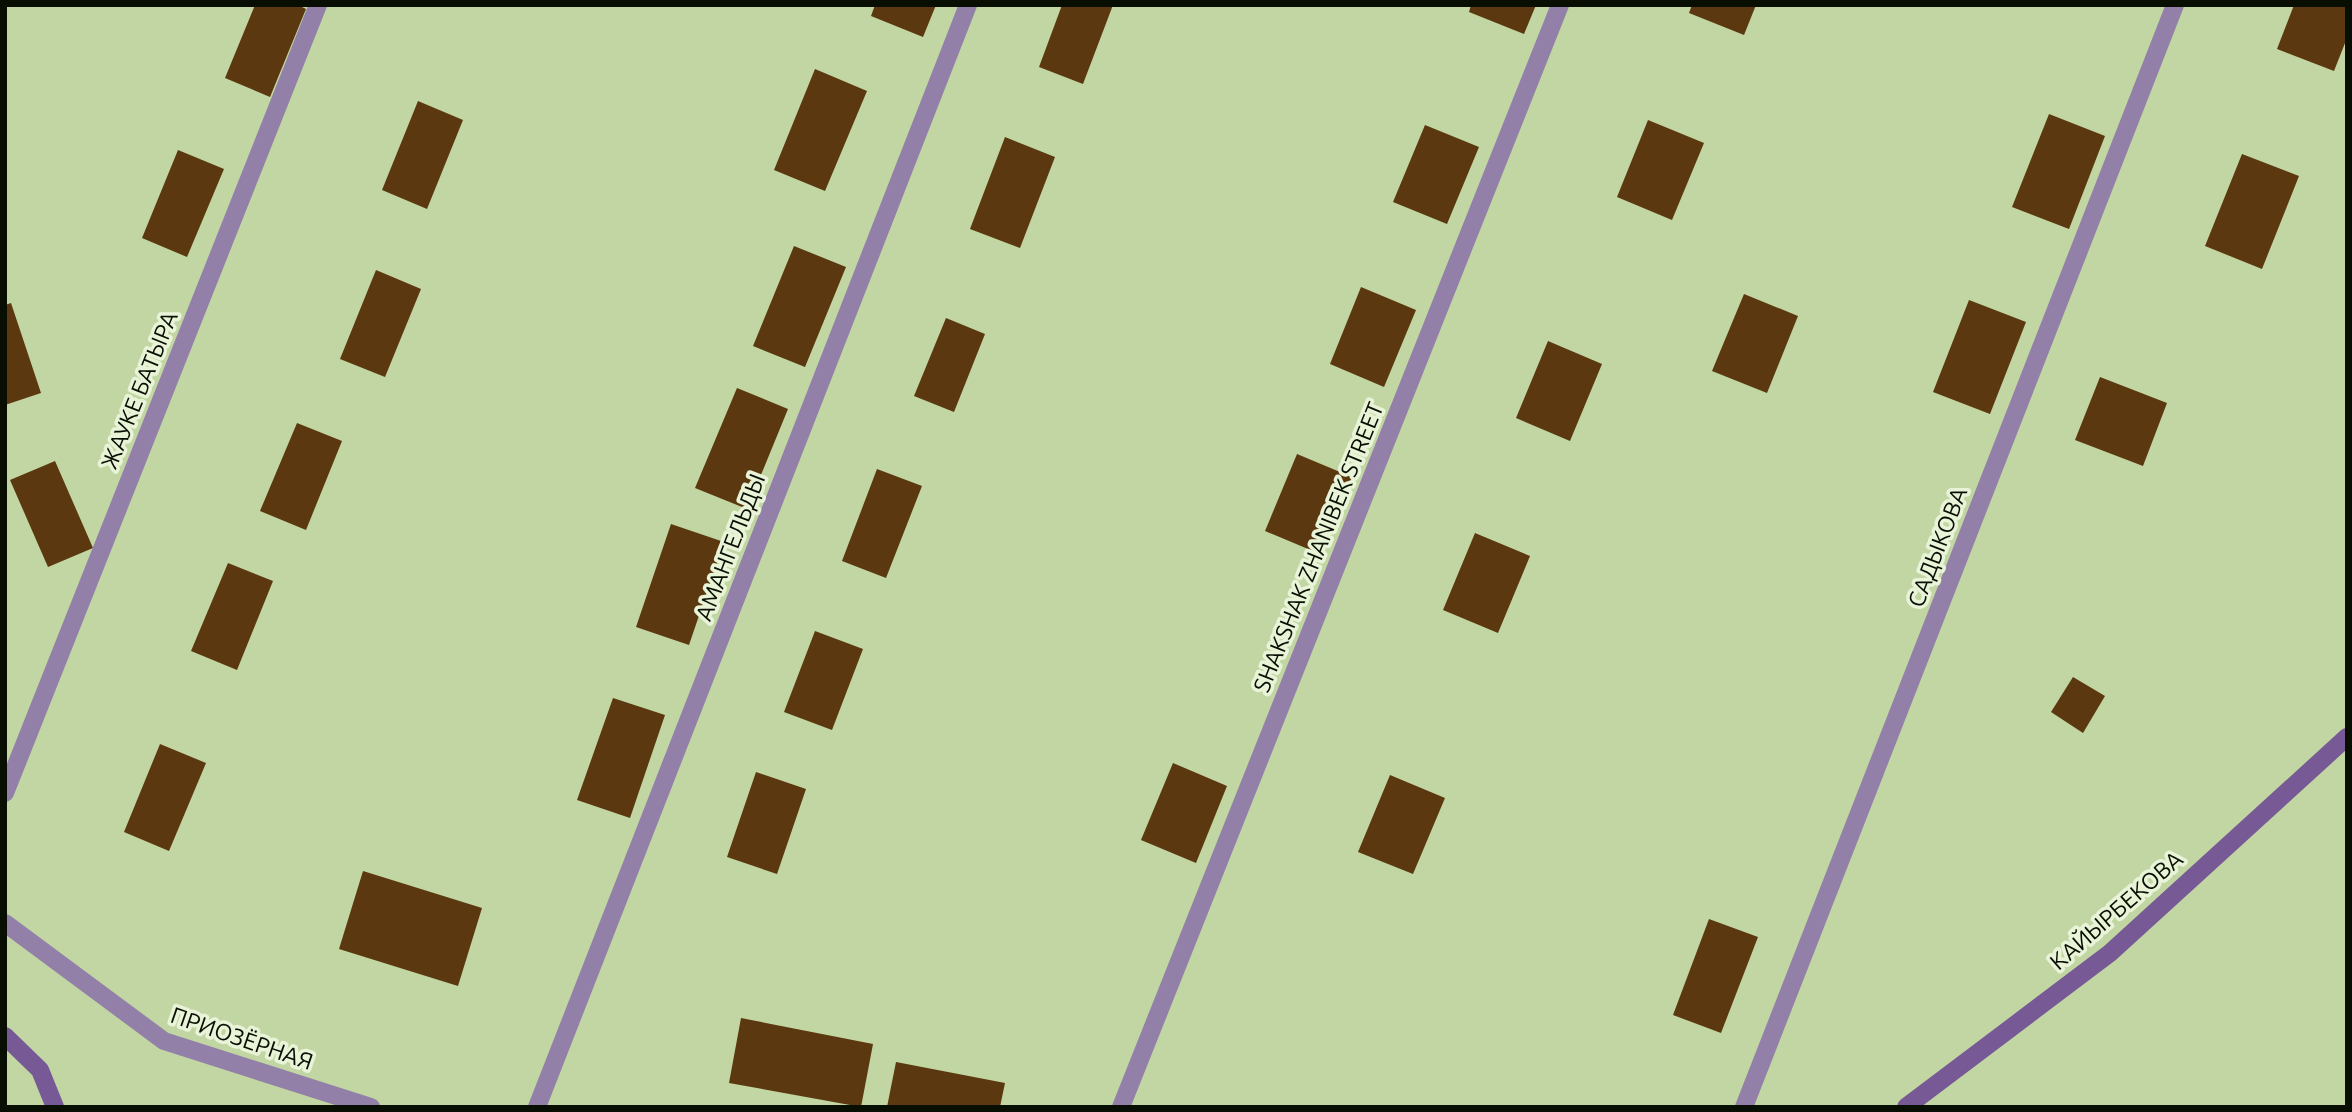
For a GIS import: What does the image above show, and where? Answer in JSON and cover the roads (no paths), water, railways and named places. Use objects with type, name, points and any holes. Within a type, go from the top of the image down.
[{"type":"main road","name":"КАЙЫРБЕКОВА","points":[[1906,1107],[2110,953],[2347,737]]},
{"type":"main road","points":[[5,1037],[40,1070],[55,1107]]},
{"type":"street","name":"ЖАУКЕ БАТЫРА","points":[[5,793],[318,5]]},
{"type":"street","name":"АМАНГЕЛЬДЫ","points":[[537,1107],[968,5]]},
{"type":"street","name":"SHAKSHAK ZHANIBEK STREET","points":[[1121,1107],[1560,5]]},
{"type":"street","name":"САДЫКОВА","points":[[1744,1107],[2175,5]]},
{"type":"street","name":"ПРИОЗЁРНАЯ","points":[[5,923],[164,1041],[372,1107]]}]
